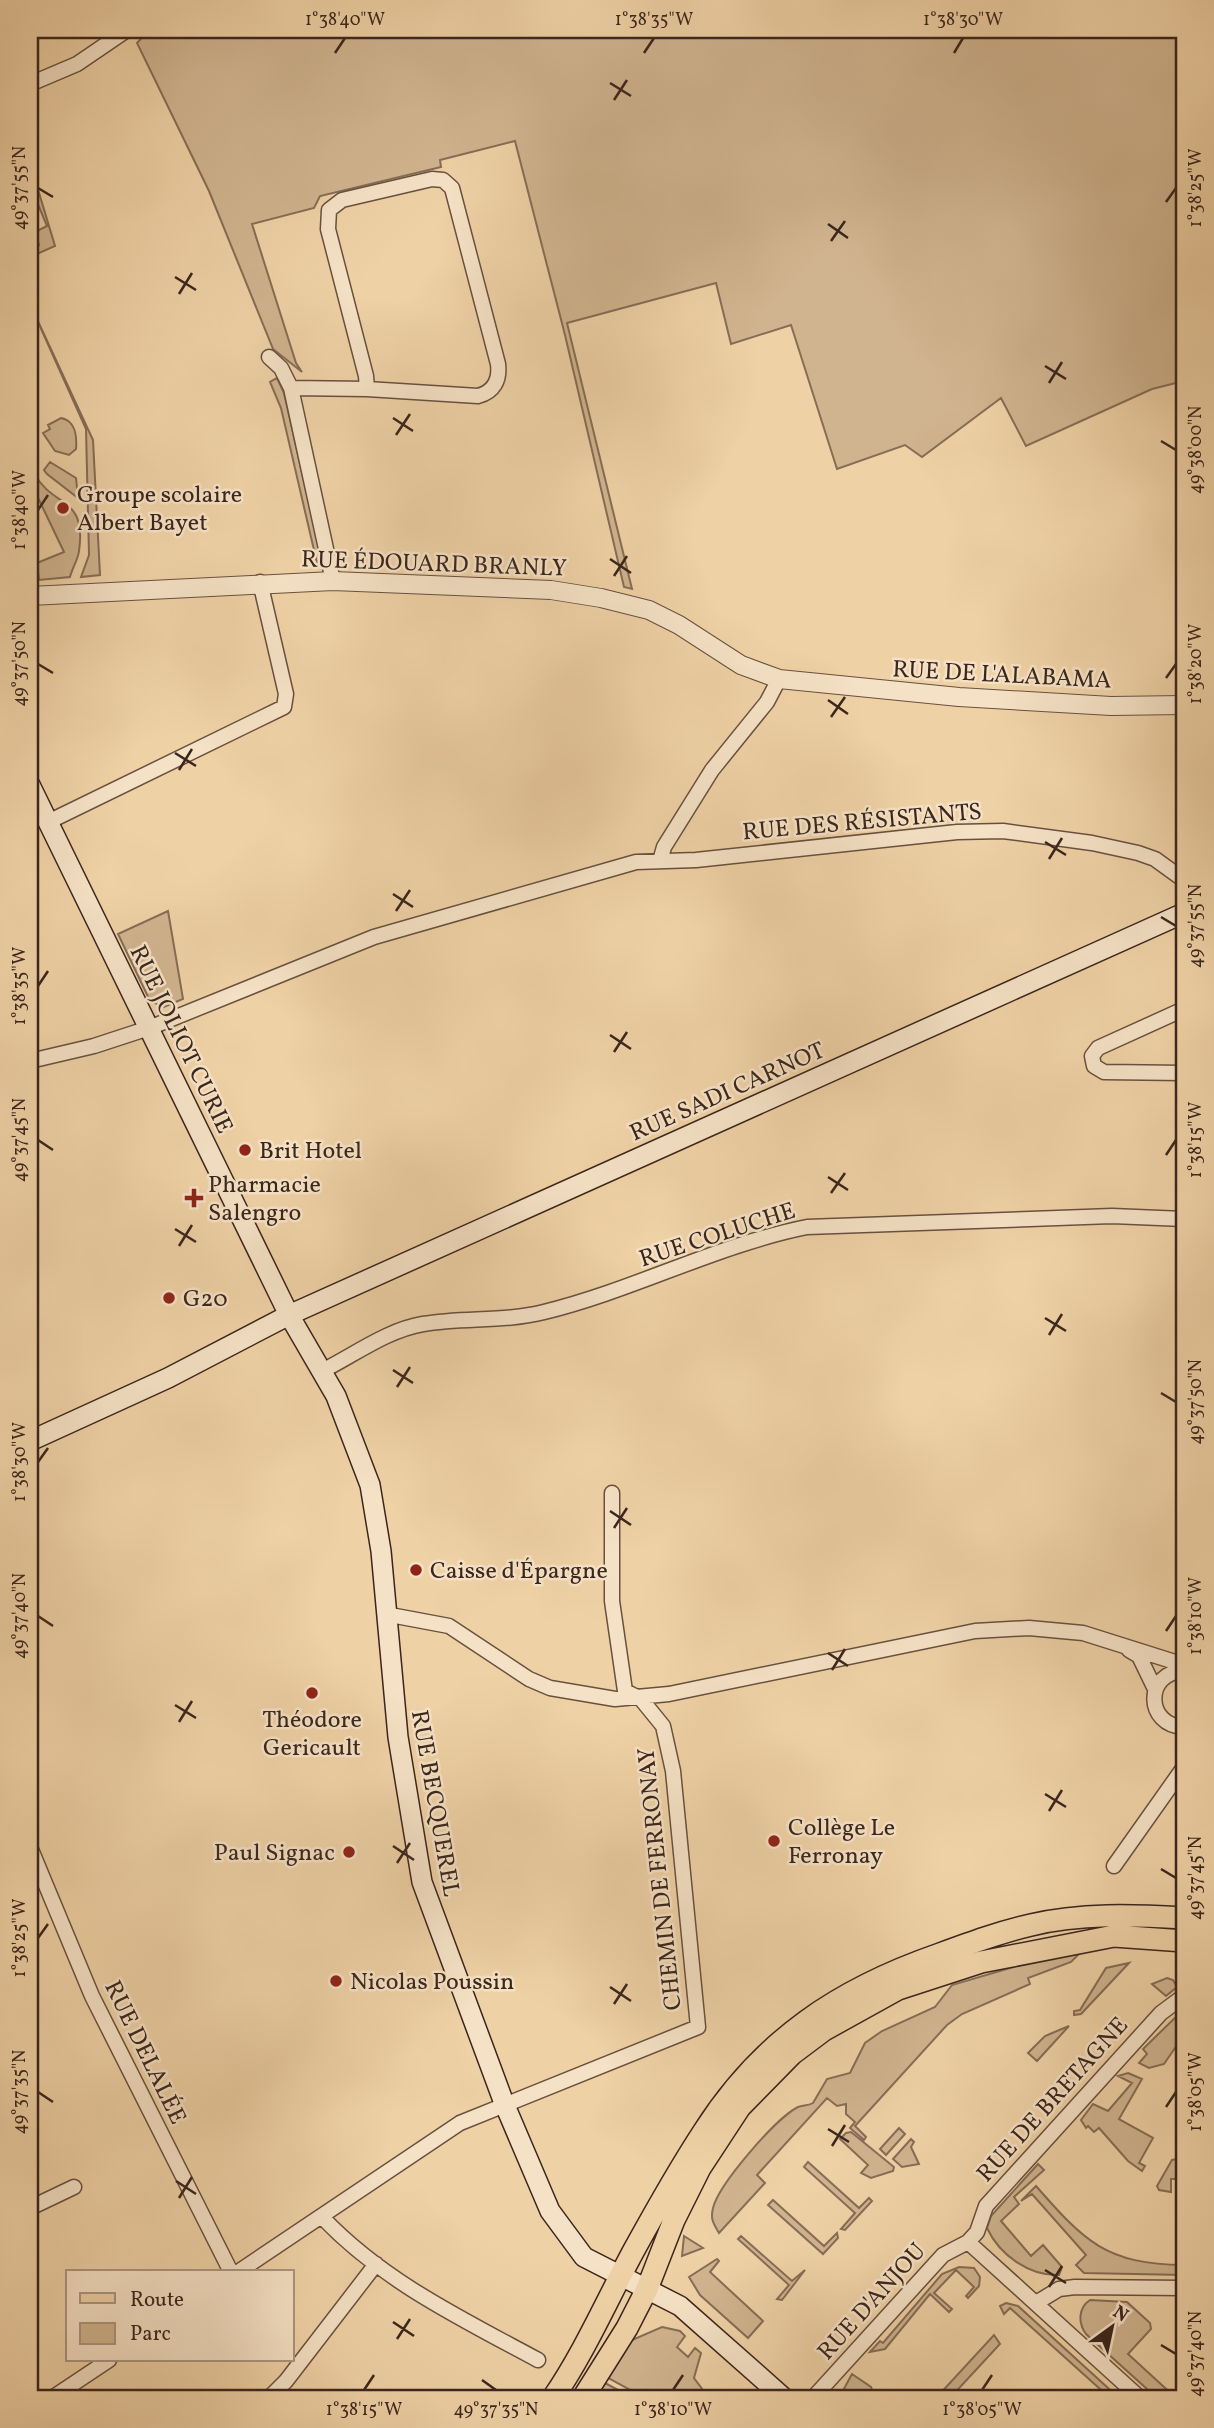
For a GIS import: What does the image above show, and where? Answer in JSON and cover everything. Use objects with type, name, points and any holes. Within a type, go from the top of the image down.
[{"type":"main road","name":"RUE JOLIOT CURIE","points":[[30,785],[289,1315]]},
{"type":"main road","name":"RUE SADI CARNOT","points":[[30,1441],[167,1378],[289,1315],[1184,913]]},
{"type":"main road","name":"RUE BECQUEREL","points":[[289,1315],[343,1413],[370,1485],[381,1551],[398,1737],[422,1882],[504,2103],[558,2225],[584,2257],[621,2277],[664,2295],[688,2312],[784,2398]]},
{"type":"main road","points":[[553,2398],[590,2339],[621,2277],[684,2165],[724,2102],[779,2040],[813,2014],[891,1971],[1032,1924],[1113,1916],[1184,1918]]},
{"type":"main road","points":[[583,2398],[627,2328],[647,2289],[690,2186],[718,2139],[762,2083],[792,2054],[824,2030],[898,1989],[981,1962],[1114,1936],[1184,1941]]},
{"type":"street","points":[[30,84],[77,64],[127,30]]},
{"type":"street","points":[[292,388],[367,389],[478,396],[490,390],[498,379],[498,364],[452,188],[443,180],[432,179],[342,200],[329,210],[328,229],[366,376],[367,389]]},
{"type":"street","points":[[269,357],[281,368],[292,388],[333,581]]},
{"type":"street","name":"RUE ÉDOUARD BRANLY","points":[[30,596],[260,582],[333,581],[551,590],[628,604],[668,619],[752,671],[779,679],[817,684]]},
{"type":"street","points":[[48,822],[284,707],[286,694],[260,582]]},
{"type":"street","points":[[660,861],[664,847],[712,770],[767,702],[779,679]]},
{"type":"street","name":"RUE DE L'ALABAMA","points":[[817,684],[973,698],[1111,706],[1184,705]]},
{"type":"street","name":"RUE DES RÉSISTANTS","points":[[30,1061],[94,1046],[149,1028],[374,937],[615,867],[957,832],[1003,831],[1083,841],[1138,853],[1155,859],[1184,880]]},
{"type":"street","points":[[1184,1009],[1098,1048],[1092,1056],[1094,1066],[1104,1072],[1184,1073]]},
{"type":"street","name":"RUE COLUCHE","points":[[322,1371],[401,1330],[542,1313],[622,1289],[760,1239],[807,1227],[1099,1216],[1184,1219]]},
{"type":"street","name":"CHEMIN DE FERRONAY","points":[[504,2103],[698,2027],[673,1771],[663,1726],[641,1699],[625,1691],[612,1601],[612,1493]]},
{"type":"street","points":[[385,1614],[449,1626],[529,1679],[574,1695],[641,1699],[975,1631],[1030,1628],[1083,1633],[1175,1662],[1184,1671]]},
{"type":"street","points":[[1119,1644],[1139,1656],[1155,1689],[1154,1708],[1159,1717],[1166,1723],[1184,1727]]},
{"type":"street","points":[[1155,1689],[1168,1675],[1184,1671]]},
{"type":"street","points":[[1114,1866],[1184,1767]]},
{"type":"street","name":"RUE DELALÉE","points":[[30,1847],[92,1996],[230,2270]]},
{"type":"street","name":"RUE DE BRETAGNE","points":[[968,2242],[977,2231],[986,2206],[1161,2012],[1184,1996]]},
{"type":"street","points":[[241,2270],[323,2218],[460,2123],[504,2103]]},
{"type":"street","points":[[30,2208],[74,2187]]},
{"type":"street","points":[[323,2218],[376,2264],[419,2295],[538,2360]]},
{"type":"street","points":[[968,2242],[1140,2398]]},
{"type":"street","name":"RUE D'ANJOU","points":[[813,2398],[943,2255],[968,2242]]},
{"type":"street","points":[[269,2398],[286,2381],[376,2264]]},
{"type":"street","points":[[1036,2304],[1059,2289],[1075,2287],[1184,2288]]},
{"type":"street","points":[[52,2398],[106,2362]]},
{"type":"green space","points":[[149,30],[1184,30],[1184,381],[1152,389],[1026,446],[1001,398],[922,457],[905,445],[837,469],[791,325],[731,344],[716,283],[567,323],[632,589],[624,587],[565,335],[515,141],[440,160],[441,167],[320,196],[314,208],[252,224],[296,363],[302,372],[273,349],[209,191],[137,43]]},
{"type":"green space","points":[[30,163],[55,246],[30,257],[30,250],[39,245],[35,232],[47,226],[30,185]]},
{"type":"green space","points":[[30,304],[93,440],[100,575],[81,577],[89,555],[86,429]]},
{"type":"green space","points":[[277,378],[284,393],[321,557],[317,563],[281,408],[270,382]]},
{"type":"green space","points":[[61,418],[70,422],[76,434],[76,449],[69,455],[55,451],[43,433],[50,429],[48,425]]},
{"type":"green space","points":[[50,462],[76,478],[78,498],[47,474],[44,470]]},
{"type":"green space","points":[[34,473],[50,492],[67,504],[78,520],[79,551],[70,577],[39,580],[37,563],[64,552],[30,481],[30,476]]},
{"type":"green space","points":[[168,911],[183,999],[164,1007],[150,1001],[118,934]]},
{"type":"green space","points":[[1083,1950],[1071,1962],[1028,1978],[1030,1984],[962,2014],[947,2025],[855,2126],[866,2137],[864,2140],[850,2128],[855,2122],[846,2114],[846,2104],[837,2106],[827,2098],[757,2175],[765,2183],[719,2233],[712,2219],[713,2208],[717,2197],[737,2168],[776,2124],[798,2107],[813,2103],[827,2079],[850,2073],[865,2043],[882,2031],[935,2007],[952,1985],[1044,1958]]},
{"type":"green space","points":[[1129,1963],[1081,2014],[1074,2015],[1074,2011],[1080,2010],[1106,1968]]},
{"type":"green space","points":[[1167,1978],[1173,1980],[1177,1987],[1166,1996],[1152,1984]]},
{"type":"green space","points":[[1184,2009],[1184,2035],[1164,2064],[1149,2068],[1139,2063],[1147,2054],[1143,2049]]},
{"type":"green space","points":[[1069,2026],[1037,2061],[1028,2053],[1045,2036]]},
{"type":"green space","points":[[1128,2073],[1142,2079],[1119,2119],[1153,2138],[1139,2163],[1145,2166],[1142,2171],[1128,2161],[1099,2128],[1094,2132],[1088,2126],[1086,2128],[1081,2120],[1093,2104],[1108,2111],[1132,2083],[1118,2076]]},
{"type":"green space","points":[[899,2128],[905,2134],[886,2155],[880,2149]]},
{"type":"green space","points":[[851,2132],[894,2167],[893,2171],[871,2178],[861,2173],[868,2165],[840,2139]]},
{"type":"green space","points":[[911,2139],[914,2142],[911,2147],[919,2164],[902,2167],[893,2159]]},
{"type":"green space","points":[[1177,2159],[1176,2172],[1184,2173],[1184,2179],[1171,2179],[1171,2192],[1159,2190],[1157,2186],[1172,2160]]},
{"type":"green space","points":[[808,2162],[859,2208],[869,2198],[872,2201],[845,2230],[841,2229],[855,2213],[804,2167]]},
{"type":"green space","points":[[1038,2164],[1044,2170],[1014,2197],[1019,2204],[1001,2221],[1031,2256],[1043,2245],[1062,2267],[1059,2275],[1037,2272],[1017,2262],[1000,2247],[987,2228],[991,2216]]},
{"type":"green space","points":[[1036,2186],[1069,2222],[1099,2246],[1135,2260],[1184,2265],[1184,2275],[1084,2273],[1076,2265],[1086,2255],[1032,2194],[1021,2201]]},
{"type":"green space","points":[[773,2200],[824,2246],[837,2233],[838,2238],[823,2254],[768,2205]]},
{"type":"green space","points":[[684,2236],[703,2248],[682,2256]]},
{"type":"green space","points":[[741,2236],[792,2281],[805,2270],[782,2300],[777,2299],[789,2285],[738,2239]]},
{"type":"green space","points":[[717,2259],[719,2261],[710,2272],[763,2321],[748,2338],[700,2295],[689,2277]]},
{"type":"green space","points":[[959,2267],[974,2268],[980,2277],[979,2286],[968,2298],[966,2296],[974,2287],[956,2270],[934,2293],[952,2309],[949,2312],[930,2294],[885,2349],[870,2352],[880,2341],[883,2343],[942,2274]]},
{"type":"green space","points":[[1090,2300],[1127,2302],[1150,2323],[1151,2329],[1128,2354],[1176,2398],[1157,2398],[1086,2334],[1080,2316],[1083,2307]]},
{"type":"green space","points":[[1006,2303],[1018,2306],[1119,2398],[1110,2398],[1010,2308],[1004,2314],[1000,2306]]},
{"type":"green space","points":[[662,2327],[680,2331],[685,2336],[677,2347],[688,2357],[695,2348],[701,2353],[694,2378],[709,2398],[645,2398],[608,2378],[632,2340]]},
{"type":"green space","points":[[994,2335],[1000,2344],[950,2398],[936,2398]]},
{"type":"green space","points":[[852,2374],[871,2387],[875,2398],[839,2398]]},
{"type":"green space","points":[[605,2383],[633,2398],[600,2398],[597,2396]]},
{"type":"place","name":"Groupe scolaire Albert Bayet","points":[[63,508]]},
{"type":"place","name":"Brit Hotel","points":[[245,1150]]},
{"type":"place","name":"Pharmacie Salengro","points":[[194,1198]]},
{"type":"place","name":"G20","points":[[169,1298]]},
{"type":"place","name":"Caisse d'Épargne","points":[[416,1570]]},
{"type":"place","name":"Théodore Gericault","points":[[312,1693]]},
{"type":"place","name":"Collège Le Ferronay","points":[[774,1841]]},
{"type":"place","name":"Paul Signac","points":[[349,1852]]},
{"type":"place","name":"Nicolas Poussin","points":[[336,1981]]}]
